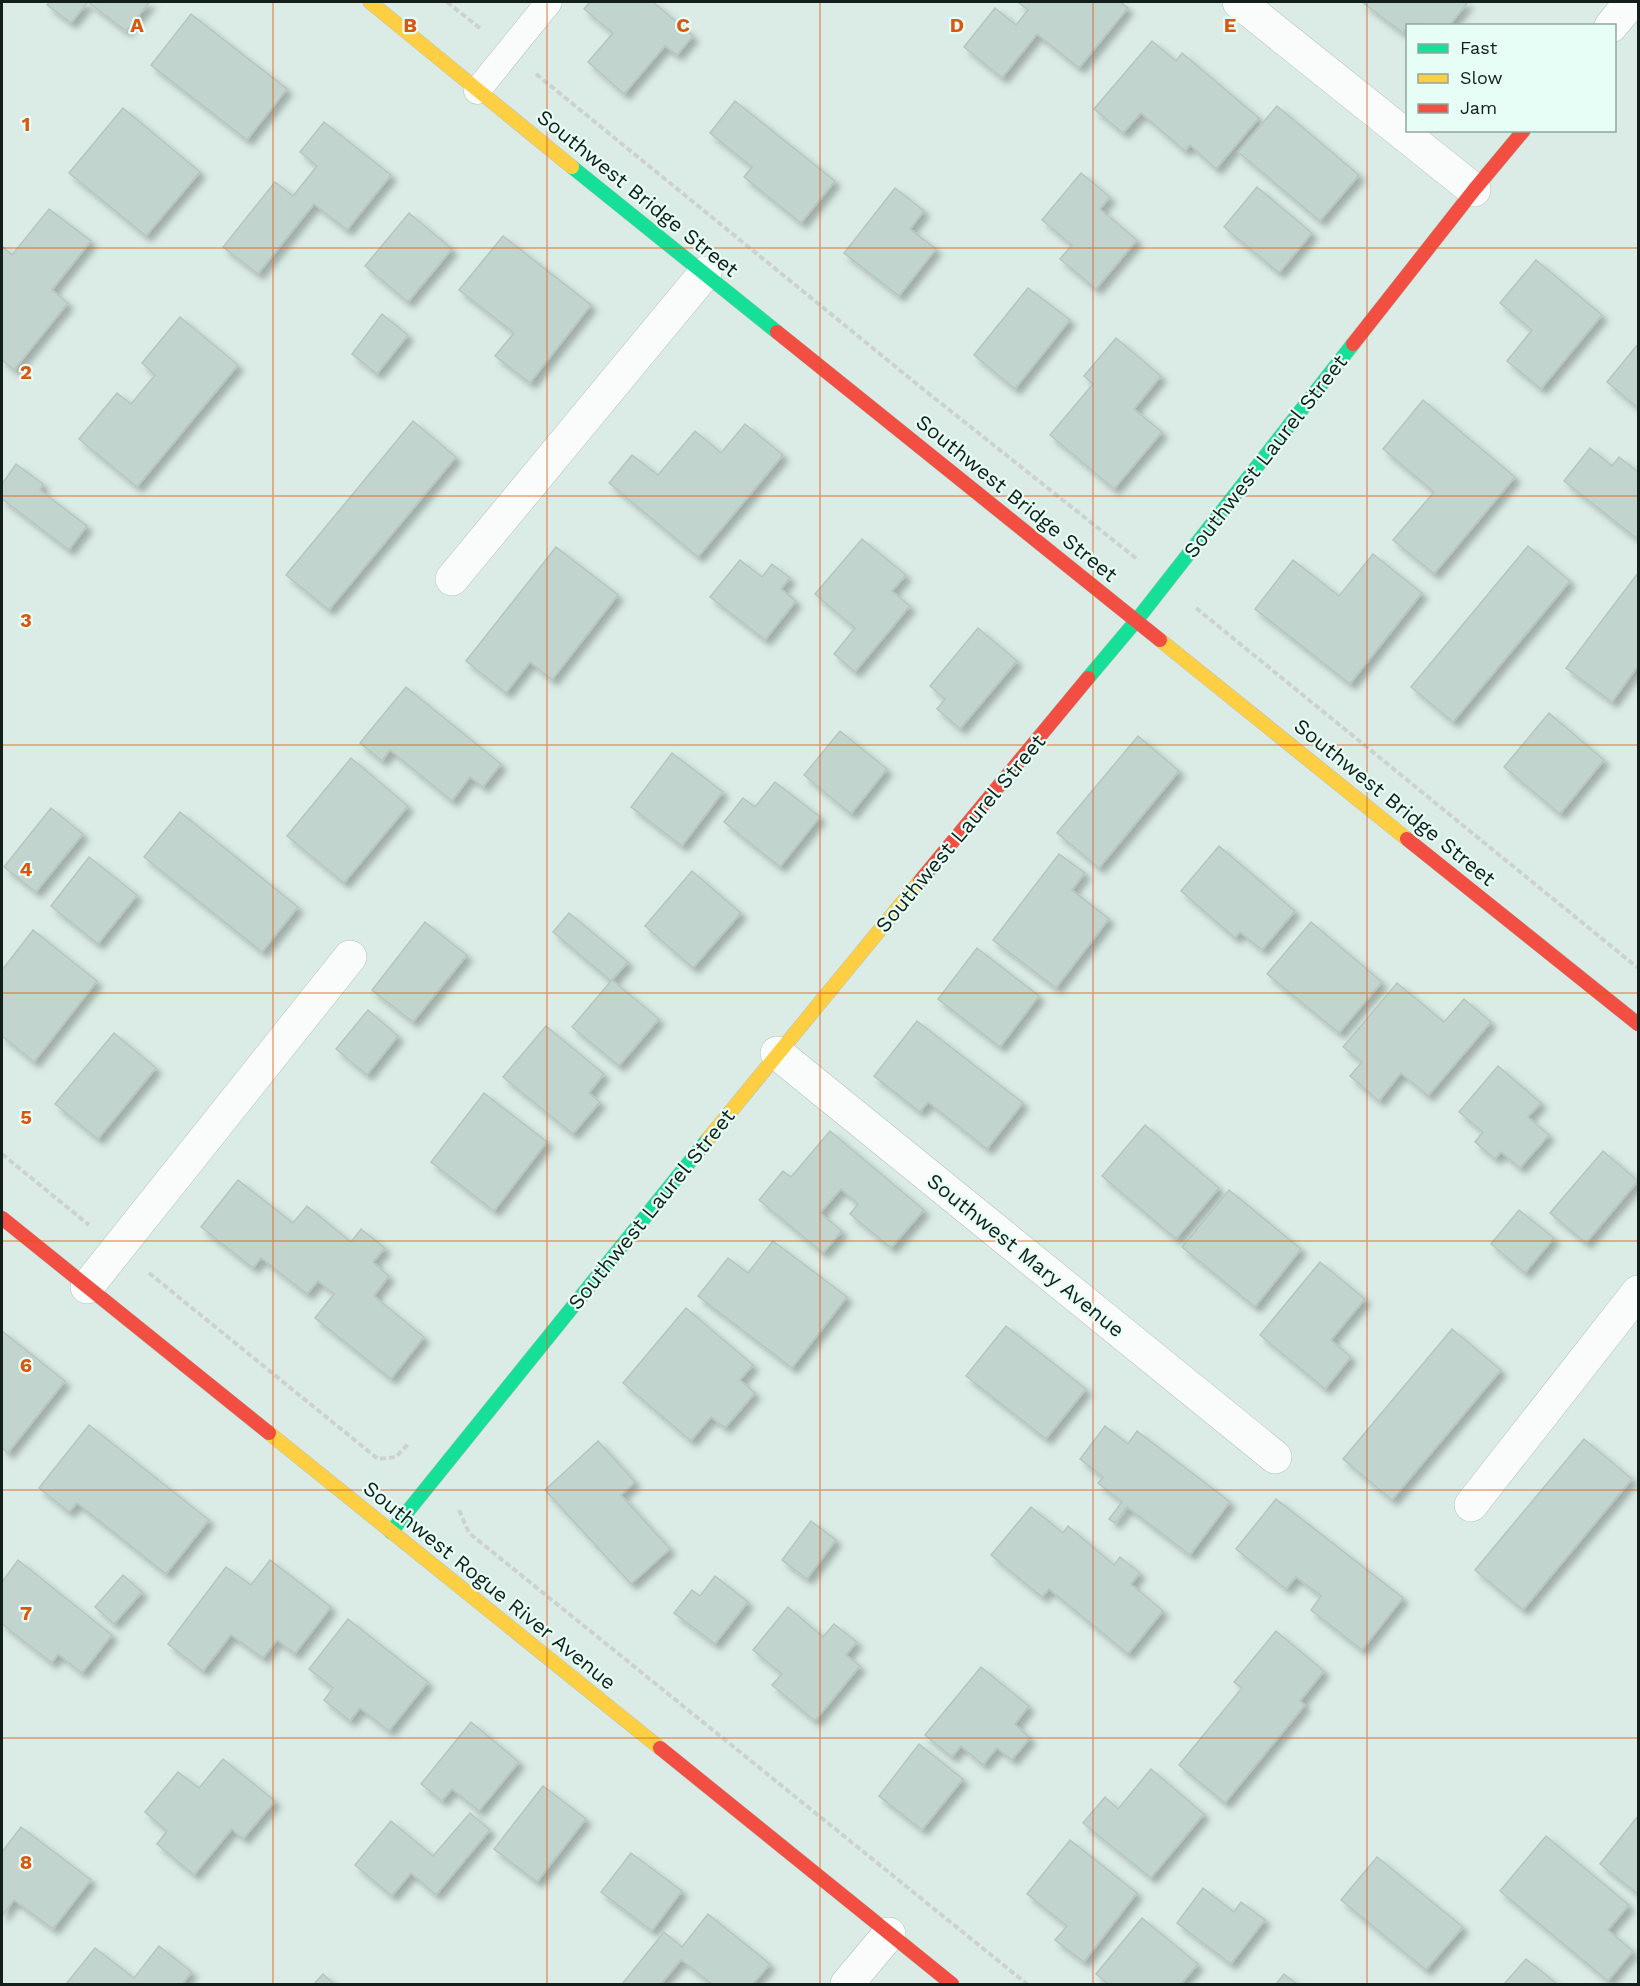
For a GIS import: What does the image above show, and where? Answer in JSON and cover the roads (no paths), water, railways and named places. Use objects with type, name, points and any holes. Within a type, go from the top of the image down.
[{"type":"street","name":"Southwest Bridge Street","points":[[370,2],[477,91],[1638,1024]]},
{"type":"street","points":[[1239,2],[1474,190]]},
{"type":"street","points":[[1613,24],[1631,2]]},
{"type":"street","name":"Southwest Laurel Street","points":[[391,1532],[777,1053],[1136,621],[1474,190],[1522,132]]},
{"type":"street","points":[[452,579],[705,273]]},
{"type":"street","points":[[87,1287],[350,957]]},
{"type":"street","name":"Southwest Mary Avenue","points":[[777,1053],[1275,1457]]},
{"type":"street","name":"Southwest Rogue River Avenue","points":[[2,1218],[952,1984]]},
{"type":"street","points":[[1471,1505],[1638,1292]]},
{"type":"street","points":[[848,1984],[889,1934]]},
{"type":"lane","points":[[477,91],[549,2]]}]
